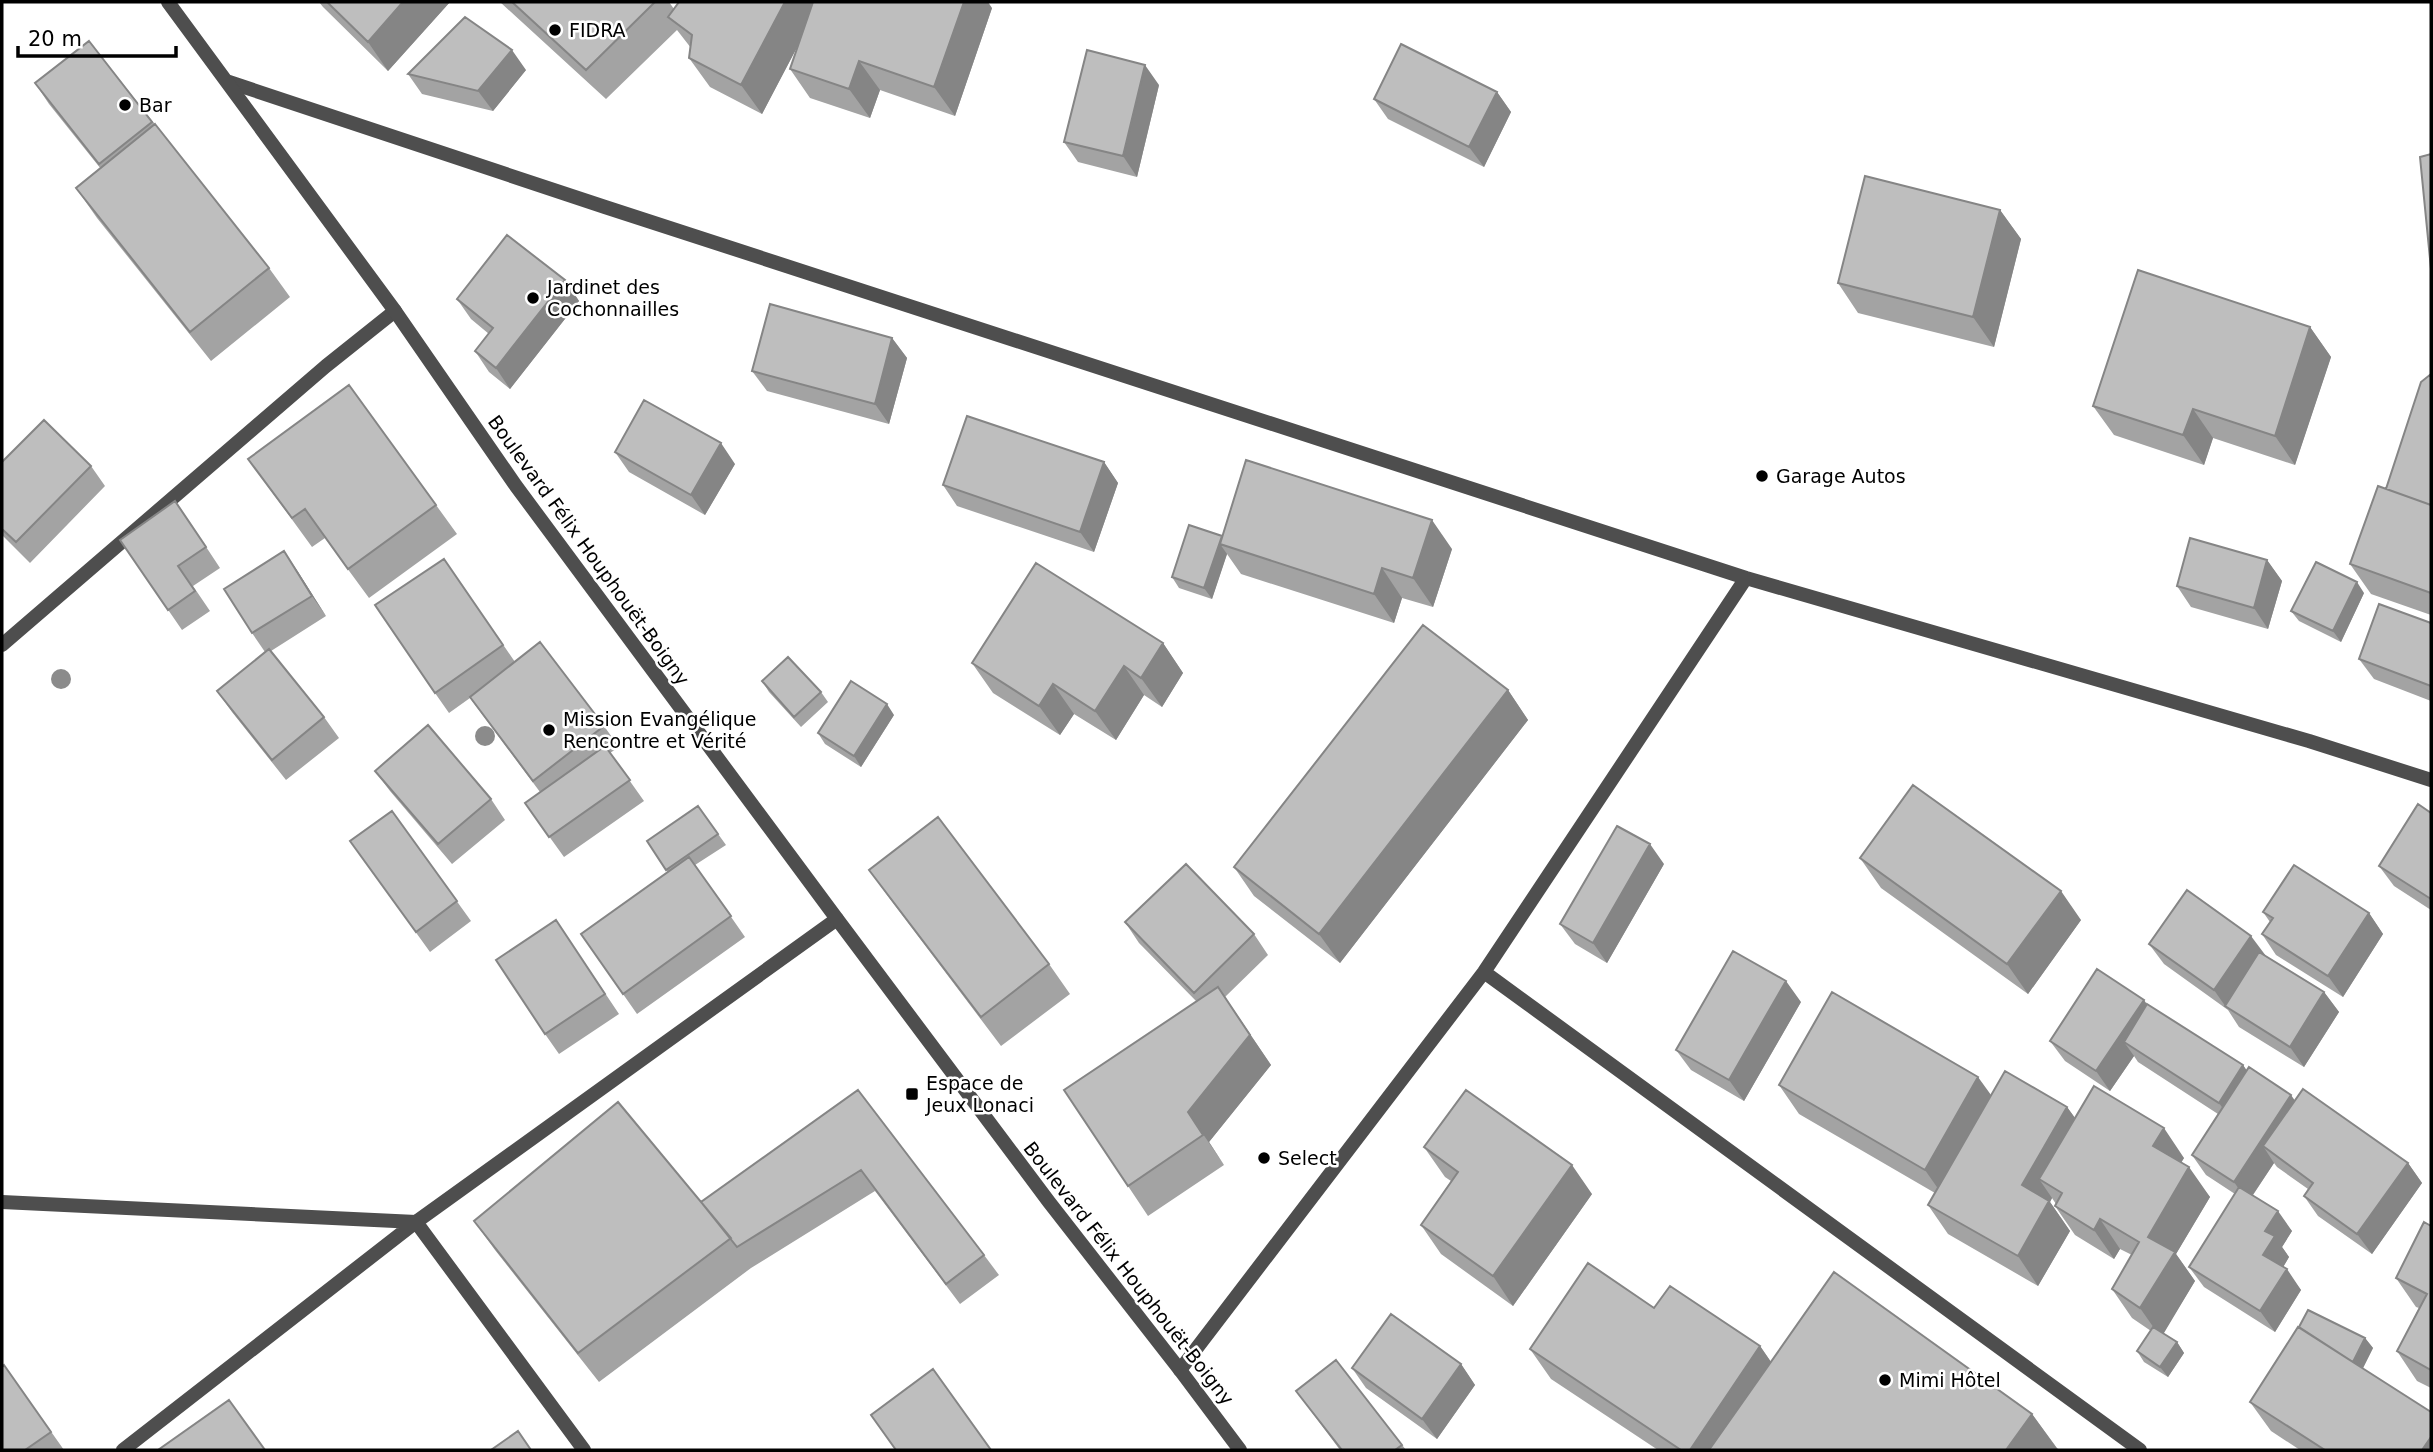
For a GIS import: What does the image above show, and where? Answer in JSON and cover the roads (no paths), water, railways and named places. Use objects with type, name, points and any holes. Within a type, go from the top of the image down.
[{"type":"street","name":"Boulevard Félix Houphouët-Boigny","points":[[168,2],[395,311],[516,486],[1049,1202],[1240,1450]]},
{"type":"street","points":[[229,82],[1746,578],[2309,741],[2431,780]]},
{"type":"street","points":[[2,645],[327,366],[395,311]]},
{"type":"street","points":[[1180,1370],[1485,972],[1746,578]]},
{"type":"street","points":[[123,1450],[416,1222],[837,919]]},
{"type":"street","points":[[1485,972],[2140,1450]]},
{"type":"street","points":[[2,1202],[416,1222]]},
{"type":"street","points":[[416,1222],[584,1450]]},
{"type":"place","name":"FIDRA","points":[[555,30]]},
{"type":"place","name":"Bar","points":[[125,105]]},
{"type":"place","name":"Jardinet des Cochonnailles","points":[[533,298]]},
{"type":"place","name":"Garage Autos","points":[[1762,476]]},
{"type":"place","name":"Mission Evangélique Rencontre et Vérité","points":[[549,730]]},
{"type":"place","name":"Espace de Jeux Lonaci","points":[[912,1094]]},
{"type":"place","name":"Select","points":[[1264,1158]]},
{"type":"place","name":"Mimi Hôtel","points":[[1885,1380]]}]
